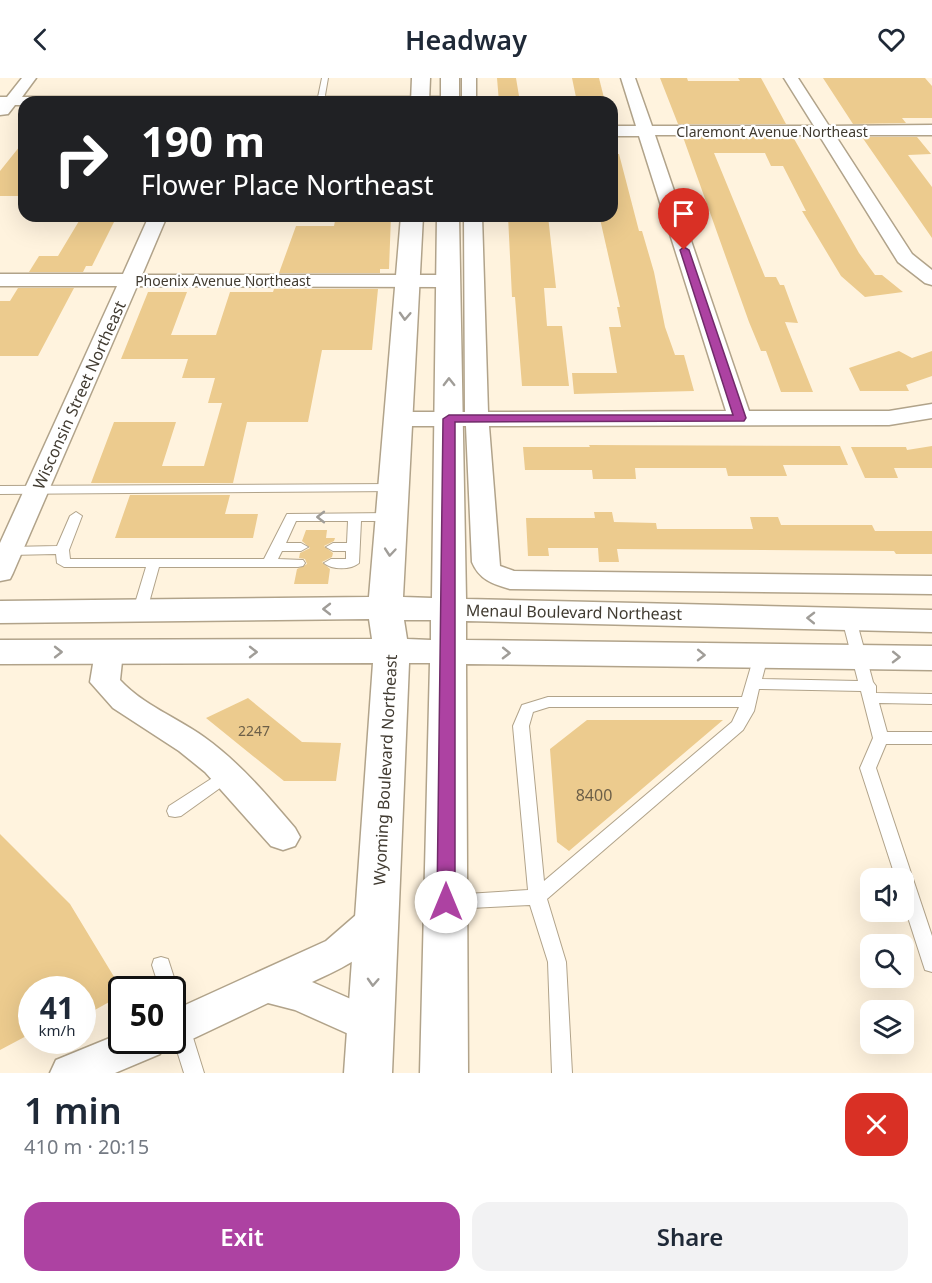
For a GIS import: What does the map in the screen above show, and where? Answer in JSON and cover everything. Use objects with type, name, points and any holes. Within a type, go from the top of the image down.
[{"type":"main road","points":[[420,96],[421,78]]},
{"type":"main road","points":[[450,78],[450,96]]},
{"type":"main road","name":"Wyoming Boulevard Northeast","points":[[368,1073],[391,651],[385,608],[400,419],[406,281],[411,222]]},
{"type":"main road","points":[[444,1073],[449,609],[448,222]]},
{"type":"main road","name":"Menaul Boulevard Northeast","points":[[0,612],[385,608],[932,621]]},
{"type":"main road","points":[[0,652],[391,651],[757,670],[867,680],[932,658]]},
{"type":"street","points":[[0,114],[5,101],[29,78]]},
{"type":"street","points":[[469,78],[469,96]]},
{"type":"street","points":[[628,78],[740,418]]},
{"type":"street","points":[[791,78],[905,258],[932,279]]},
{"type":"street","points":[[212,96],[216,86]]},
{"type":"street","name":"Claremont Avenue Northeast","points":[[618,131],[932,130]]},
{"type":"street","name":"Wisconsin Street Northeast","points":[[0,573],[155,222]]},
{"type":"street","points":[[473,222],[477,419],[485,562],[489,571],[510,580],[932,585]]},
{"type":"street","name":"Phoenix Avenue Northeast","points":[[0,280],[447,281]]},
{"type":"street","points":[[400,419],[889,418],[932,411]]},
{"type":"street","points":[[109,652],[105,682],[114,695],[191,744],[228,774],[283,837]]},
{"type":"street","points":[[186,1018],[268,987],[339,952],[377,919]]},
{"type":"street","points":[[268,987],[301,995],[371,1026]]},
{"type":"street","points":[[70,1073],[109,1054]]},
{"type":"lane","points":[[321,96],[325,78]]},
{"type":"lane","points":[[0,490],[394,502]]},
{"type":"lane","points":[[273,555],[292,517],[355,517],[394,502]]},
{"type":"lane","points":[[76,516],[63,550],[64,563],[154,563],[300,555]]},
{"type":"lane","points":[[332,555],[352,562],[355,517]]},
{"type":"lane","points":[[10,551],[63,550]]},
{"type":"lane","points":[[140,610],[154,563]]},
{"type":"lane","points":[[849,619],[881,738],[868,768],[932,964]]},
{"type":"lane","points":[[446,902],[537,897],[738,726],[757,670]]},
{"type":"lane","points":[[867,680],[932,699]]},
{"type":"lane","points":[[562,1073],[557,962],[537,897],[521,726],[527,708],[548,702],[748,702]]},
{"type":"lane","points":[[881,738],[932,738]]},
{"type":"lane","points":[[175,811],[228,774]]},
{"type":"lane","points":[[161,965],[165,976]]},
{"type":"lane","points":[[184,1054],[194,1073]]},
{"type":"building","points":[[497,78],[516,78],[519,96],[498,96]]},
{"type":"building","points":[[572,78],[599,78],[604,96],[576,96]]},
{"type":"building","points":[[660,78],[687,78],[688,81],[740,81],[738,78],[761,78],[786,124],[678,124]]},
{"type":"building","points":[[823,78],[925,78],[932,86],[932,118],[902,118],[906,123],[853,124]]},
{"type":"building","points":[[683,137],[793,137],[859,253],[875,275],[882,275],[903,292],[865,297],[841,276],[802,211],[806,211],[783,166],[771,166],[765,153],[714,153],[765,277],[776,277],[780,285],[784,285],[798,323],[785,322],[813,392],[781,392],[766,351],[761,351],[749,322]]},
{"type":"building","points":[[862,137],[917,137],[931,154],[908,155],[932,187],[932,238]]},
{"type":"building","points":[[18,148],[18,196],[0,196],[0,171]]},
{"type":"building","points":[[618,154],[639,231],[642,231],[654,272],[665,327],[675,355],[684,355],[694,391],[574,394],[572,373],[617,373],[609,327],[621,327],[617,307],[620,307],[601,222],[618,222]]},
{"type":"building","points":[[78,222],[114,222],[92,266],[86,266],[83,272],[29,272],[39,256],[58,256]]},
{"type":"building","points":[[335,222],[391,222],[389,269],[380,269],[380,273],[279,273],[296,226],[334,226]]},
{"type":"building","points":[[508,222],[549,222],[556,288],[544,288],[547,326],[562,326],[569,386],[522,386],[515,297],[512,297]]},
{"type":"building","points":[[18,288],[74,288],[38,356],[0,356],[0,301],[10,301]]},
{"type":"building","points":[[274,289],[378,289],[372,350],[322,350],[308,422],[247,422],[233,483],[91,483],[114,422],[176,422],[162,466],[204,466],[222,403],[208,403],[215,378],[182,378],[188,359],[121,359],[148,292],[187,292],[171,335],[216,335],[230,292],[273,292]]},
{"type":"building","points":[[899,351],[912,358],[932,351],[932,376],[906,385],[909,391],[860,391],[849,368]]},
{"type":"building","points":[[589,445],[840,446],[848,465],[783,465],[787,476],[728,476],[726,468],[635,468],[636,479],[593,479],[592,470],[525,470],[523,447],[590,447]]},
{"type":"building","points":[[932,446],[932,468],[894,468],[898,478],[865,478],[851,447],[906,447],[907,450]]},
{"type":"building","points":[[130,495],[230,495],[225,514],[258,514],[253,538],[115,538]]},
{"type":"building","points":[[594,512],[612,512],[614,522],[656,523],[657,529],[753,529],[750,517],[778,517],[781,525],[872,525],[875,531],[932,531],[932,554],[896,554],[894,551],[617,549],[619,562],[599,562],[598,548],[548,548],[549,556],[528,556],[526,518],[595,518]]},
{"type":"building","points":[[306,530],[327,530],[326,538],[335,538],[334,541],[324,546],[333,553],[332,557],[322,562],[330,569],[328,584],[294,584],[297,569],[307,564],[305,559],[299,558],[300,553],[310,548],[302,541]]},
{"type":"building","points":[[248,698],[302,742],[341,743],[336,781],[284,781],[206,718]]},
{"type":"building","points":[[587,720],[723,720],[569,851],[557,842],[550,749]]},
{"type":"building","points":[[0,834],[70,904],[114,976],[108,976],[108,1003],[96,1009],[96,976],[18,976],[18,1040],[0,1050]]},
{"type":"route","points":[[446,902],[449,419],[740,418],[684,250]]}]
